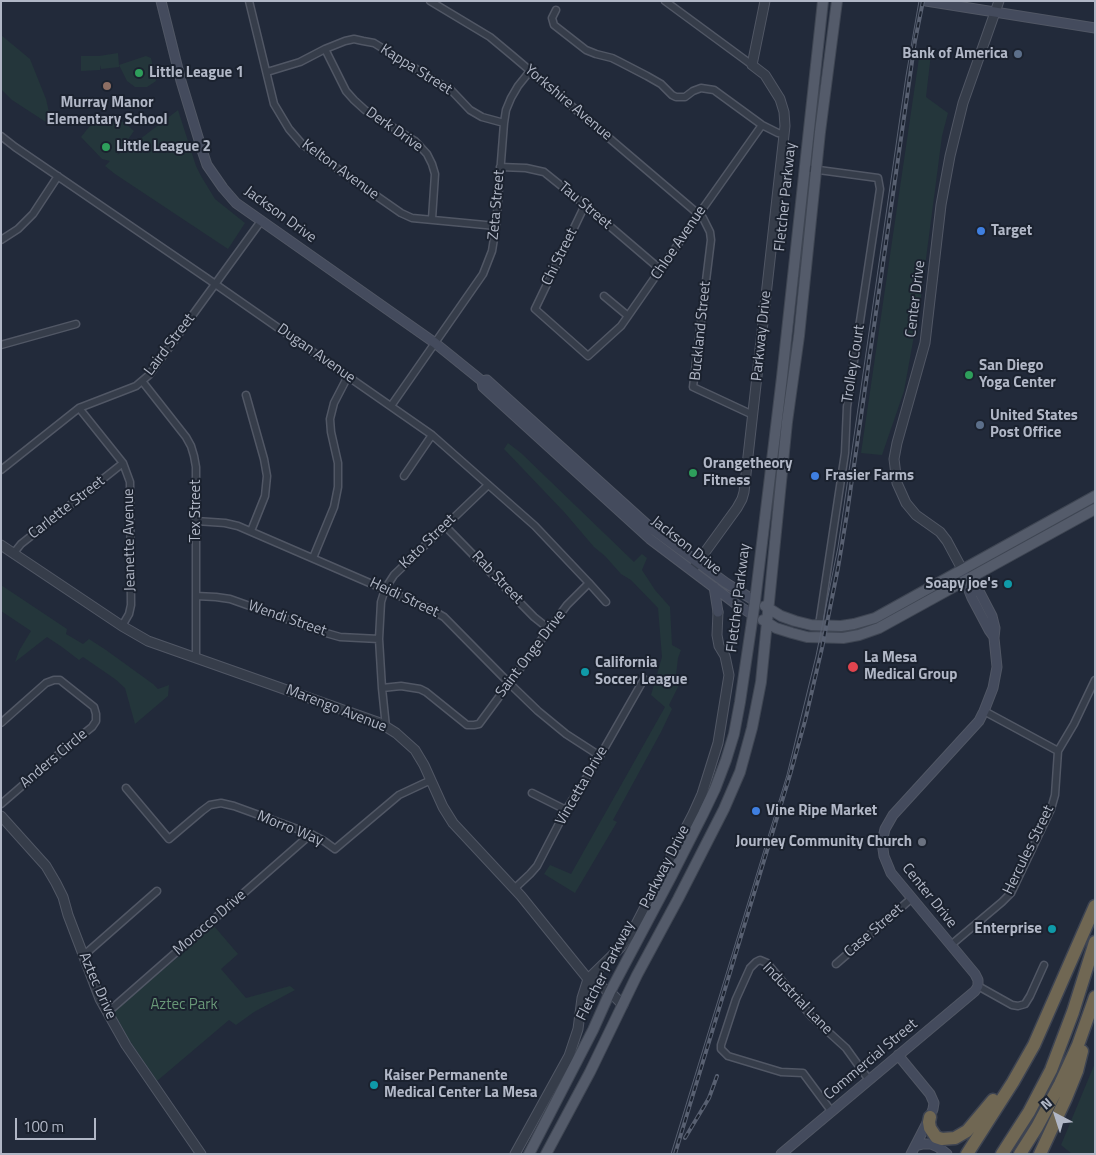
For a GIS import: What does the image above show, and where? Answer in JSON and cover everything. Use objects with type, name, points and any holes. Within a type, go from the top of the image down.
[{"type":"highway","points":[[967,1154],[1034,1045],[1095,906]]},
{"type":"highway","points":[[1002,1154],[1029,1112],[1051,1070],[1073,1012],[1095,942]]},
{"type":"highway","points":[[1020,1154],[1060,1084],[1078,1045],[1095,996]]},
{"type":"highway","points":[[1039,1154],[1077,1071],[1095,1003]]},
{"type":"highway","points":[[930,1117],[930,1128],[939,1139],[954,1138],[963,1133],[970,1128],[1023,1063]]},
{"type":"main road","name":"Jackson Drive","points":[[161,1],[197,136],[207,165],[236,203],[435,343],[482,381],[483,387],[650,539],[732,601],[776,628],[807,637],[842,638],[856,636],[879,628],[1094,509]]},
{"type":"main road","name":"Fletcher Parkway","points":[[528,1154],[718,782],[734,734],[755,601],[782,377],[823,1]]},
{"type":"main road","name":"Fletcher Parkway","points":[[546,1154],[590,1072],[724,809],[740,772],[752,728],[761,682],[787,422],[799,336],[820,132],[838,1]]},
{"type":"main road","points":[[930,2],[1095,28]]},
{"type":"main road","name":"Jackson Drive","points":[[482,381],[487,380],[651,528],[726,583],[755,601],[782,616],[812,625],[842,626],[875,618],[1095,496]]},
{"type":"main road","points":[[1044,537],[1042,532],[1060,521],[1070,510]]},
{"type":"main road","name":"Center Drive","points":[[962,569],[967,580],[980,594],[992,616],[995,628],[994,638],[997,667],[993,688],[978,720],[893,816],[885,829],[882,842],[884,856],[891,873],[975,974],[978,986]]},
{"type":"main road","points":[[714,587],[718,612]]},
{"type":"main road","points":[[718,612],[732,601]]},
{"type":"main road","name":"Commercial Street","points":[[781,1154],[975,991],[978,986]]},
{"type":"main road","points":[[898,1055],[933,1098],[934,1103],[930,1117],[913,1150]]},
{"type":"main road","points":[[913,1150],[923,1144],[931,1144],[947,1154]]},
{"type":"street","name":"Kelton Avenue","points":[[251,1],[274,104],[288,129],[302,144],[401,213],[412,218],[496,226]]},
{"type":"street","name":"Yorkshire Avenue","points":[[430,1],[490,37],[698,214]]},
{"type":"street","points":[[665,1],[752,65],[765,1]]},
{"type":"street","name":"Center Drive","points":[[962,569],[948,541],[940,532],[916,515],[906,502],[897,483],[894,459],[925,343],[941,205],[950,156],[963,103],[999,1]]},
{"type":"street","points":[[556,10],[552,18],[554,25],[586,50],[620,62],[640,72],[661,84],[676,97],[685,96],[701,88],[714,90],[762,124],[778,133],[784,134]]},
{"type":"street","name":"Kappa Street","points":[[267,72],[300,62],[344,41],[354,39],[374,43],[452,91],[470,110],[482,117],[504,123]]},
{"type":"street","name":"Derk Drive","points":[[325,49],[346,91],[354,100],[365,110],[415,141],[427,154],[432,164],[435,179],[432,219]]},
{"type":"street","name":"Parkway Drive","points":[[692,570],[742,499],[753,415],[784,134],[784,112],[774,88],[765,75],[752,65]]},
{"type":"street","name":"Zeta Street","points":[[391,406],[483,274],[492,250],[496,226],[506,110],[518,86],[530,71]]},
{"type":"street","name":"Chloe Avenue","points":[[588,356],[628,316],[762,124]]},
{"type":"street","name":"Dugan Avenue","points":[[1,136],[14,147],[432,435],[535,526],[606,602]]},
{"type":"street","name":"Tau Street","points":[[500,167],[526,168],[544,172],[660,270]]},
{"type":"street","name":"Trolley Court","points":[[804,168],[878,178],[880,189],[847,407],[845,453],[819,625]]},
{"type":"street","points":[[1,240],[18,229],[32,214],[58,176]]},
{"type":"street","name":"Chi Street","points":[[585,205],[534,309],[588,356]]},
{"type":"street","name":"Buckland Street","points":[[698,214],[703,218],[710,232],[711,240],[693,387],[753,415]]},
{"type":"street","name":"Laird Street","points":[[1,470],[79,408],[136,386],[149,375],[261,221]]},
{"type":"street","points":[[604,296],[628,316]]},
{"type":"street","points":[[1,345],[76,324]]},
{"type":"street","points":[[313,558],[334,507],[338,487],[338,463],[330,419],[334,403],[348,376]]},
{"type":"street","name":"Tex Street","points":[[142,381],[186,437],[196,467],[196,658]]},
{"type":"street","points":[[246,395],[267,476],[265,496],[251,531]]},
{"type":"street","name":"Jeanette Avenue","points":[[79,408],[123,463],[130,482],[131,605],[129,614],[122,626]]},
{"type":"street","points":[[404,476],[432,435]]},
{"type":"street","name":"Carlette Street","points":[[13,554],[21,544],[123,463]]},
{"type":"street","name":"Kato Street","points":[[386,727],[379,639],[381,602],[385,589],[394,575],[488,485]]},
{"type":"street","name":"Heidi Street","points":[[196,521],[238,526],[432,610],[444,617],[538,710],[566,734],[600,756]]},
{"type":"street","name":"Rab Street","points":[[445,526],[534,617],[549,629]]},
{"type":"street","name":"Marengo Avenue","points":[[1,545],[122,626],[148,641],[373,721],[396,733],[415,750],[453,823],[553,934],[588,979],[625,1001]]},
{"type":"street","name":"Saint Onge Drive","points":[[382,688],[401,686],[420,689],[467,725],[479,724],[567,605],[589,584]]},
{"type":"street","name":"Wendi Street","points":[[196,596],[230,599],[326,634],[340,637],[379,639]]},
{"type":"street","name":"Parkway Drive","points":[[588,979],[620,948],[632,932],[702,794],[718,743],[729,675],[725,656],[719,646],[716,635],[718,612]]},
{"type":"street","name":"Vincetta Drive","points":[[514,889],[537,866],[566,810],[600,756],[644,679]]},
{"type":"street","name":"Anders Circle","points":[[1,724],[46,683],[54,680],[60,680],[83,698],[94,707],[96,714],[96,721],[92,728],[1,804]]},
{"type":"street","name":"Hercules Street","points":[[951,945],[1011,893],[1051,810],[1055,795],[1058,751],[1074,724],[1095,680]]},
{"type":"street","points":[[983,712],[1058,751]]},
{"type":"street","name":"Morro Way","points":[[126,788],[169,839],[210,805],[221,803],[311,834],[324,840],[335,849],[398,795],[431,780]]},
{"type":"street","points":[[532,792],[566,810]]},
{"type":"street","name":"Aztec Drive","points":[[1,816],[46,866],[63,896],[100,999],[111,1020],[201,1154]]},
{"type":"street","name":"Morocco Drive","points":[[108,1012],[311,834]]},
{"type":"street","points":[[84,956],[157,892]]},
{"type":"street","name":"Case Street","points":[[836,964],[912,898]]},
{"type":"street","name":"Industrial Lane","points":[[832,1112],[803,1073],[772,1070],[728,1056],[721,1049],[736,999],[750,968],[756,962],[760,960],[766,963],[824,1029],[846,1048],[869,1080]]},
{"type":"street","points":[[978,986],[1012,1004],[1018,1006],[1025,1004],[1044,965]]},
{"type":"street","points":[[515,1154],[569,1056],[578,1029],[582,998],[588,979]]},
{"type":"green space","points":[[1,35],[30,59],[46,99],[52,126],[12,100],[1,89]]},
{"type":"green space","points":[[920,51],[931,54],[926,97],[948,113],[942,136],[921,297],[904,391],[882,455],[861,453]]},
{"type":"green space","points":[[118,53],[119,67],[101,69],[100,65],[100,70],[81,71],[81,56]]},
{"type":"green space","name":"Little League 1","points":[[146,56],[151,58],[156,81],[147,87],[135,87],[127,81],[119,65]]},
{"type":"green space","points":[[178,110],[201,176],[215,199],[245,223],[228,249],[115,174],[105,166],[110,161],[102,159],[81,137],[89,127],[107,119],[124,122],[134,131],[117,155]]},
{"type":"green space","points":[[508,443],[521,453],[634,562],[642,554],[647,558],[642,570],[655,590],[670,607],[672,645],[681,650],[676,675],[682,679],[669,705],[672,709],[613,820],[617,822],[575,893],[544,874],[550,865],[571,874],[665,707],[651,695],[662,657],[658,608],[631,580],[621,574],[594,547],[565,513],[504,449]]},
{"type":"green space","points":[[1,585],[67,629],[66,634],[83,644],[89,639],[158,689],[169,685],[168,696],[135,724],[125,688],[83,657],[79,660],[47,637],[15,662],[31,631],[1,611]]},
{"type":"green space","name":"Aztec Park","points":[[214,926],[238,954],[221,969],[246,998],[290,986],[295,990],[254,1012],[236,1025],[229,1020],[157,1081],[125,1034],[115,1016],[115,1011]]},
{"type":"green space","points":[[1095,1063],[1095,1154],[1072,1154],[1061,1145]]},
{"type":"tram line","points":[[671,1154],[787,775],[816,656],[838,547],[906,76],[919,1]]},
{"type":"railway","points":[[675,1154],[790,775],[822,648],[847,514],[915,41],[923,1]]},
{"type":"railway","points":[[685,1138],[709,1098],[717,1076]]},
{"type":"place","name":"Bank of America","points":[[1018,54]]},
{"type":"place","name":"Little League 1","points":[[139,73]]},
{"type":"place","name":"Murray Manor Elementary School","points":[[107,86]]},
{"type":"place","name":"Little League 2","points":[[106,147]]},
{"type":"place","name":"Target","points":[[981,231]]},
{"type":"place","name":"San Diego Yoga Center","points":[[969,375]]},
{"type":"place","name":"United States Post Office","points":[[980,425]]},
{"type":"place","name":"Orangetheory Fitness","points":[[693,473]]},
{"type":"place","name":"Frasier Farms","points":[[815,476]]},
{"type":"place","name":"Soapy joe's","points":[[1008,584]]},
{"type":"place","name":"La Mesa Medical Group","points":[[853,667]]},
{"type":"place","name":"California Soccer League","points":[[585,672]]},
{"type":"place","name":"Vine Ripe Market","points":[[756,811]]},
{"type":"place","name":"Journey Community Church","points":[[922,842]]},
{"type":"place","name":"Enterprise","points":[[1052,929]]},
{"type":"place","name":"Kaiser Permanente Medical Center La Mesa","points":[[374,1085]]}]
